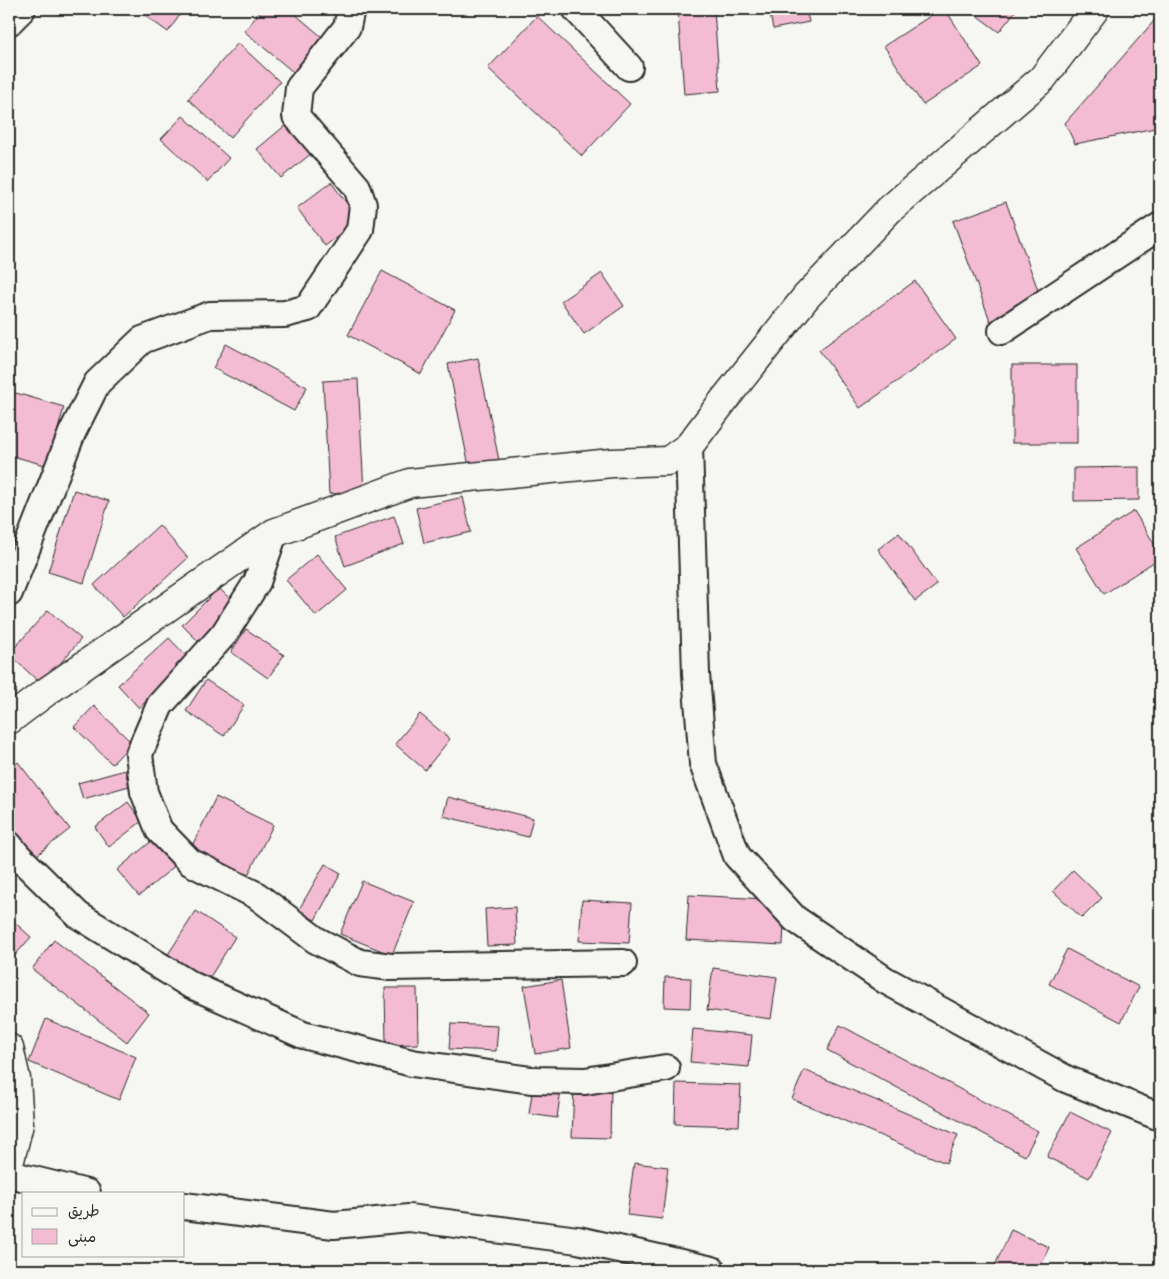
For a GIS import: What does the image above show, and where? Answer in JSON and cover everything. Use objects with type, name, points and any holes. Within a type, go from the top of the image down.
[{"type":"main road","points":[[9,720],[274,533],[410,483],[612,463],[668,461],[689,446],[806,297],[889,210],[1042,79],[1095,9]]},
{"type":"main road","points":[[9,1048],[16,1079],[19,1124],[9,1164]]},
{"type":"street","points":[[9,22],[22,9]]},
{"type":"street","points":[[9,593],[72,433],[97,382],[142,340],[210,315],[285,314],[308,308],[360,230],[363,206],[358,187],[296,116],[299,88],[347,27],[351,9]]},
{"type":"street","points":[[576,9],[629,67]]},
{"type":"street","points":[[1002,331],[1160,226]]},
{"type":"street","points":[[689,446],[696,674],[703,764],[737,856],[795,919],[885,980],[1066,1079],[1160,1117]]},
{"type":"street","points":[[274,533],[257,582],[224,634],[160,705],[139,754],[144,792],[159,830],[190,862],[256,895],[316,940],[360,963],[391,967],[623,963]]},
{"type":"street","points":[[9,845],[78,915],[189,984],[303,1034],[412,1063],[531,1080],[585,1081],[666,1068]]},
{"type":"street","points":[[9,1174],[83,1192]]},
{"type":"street","points":[[185,1206],[334,1225],[409,1218],[578,1240],[712,1270]]},
{"type":"building","points":[[136,9],[184,9],[168,32]]},
{"type":"building","points":[[263,9],[289,9],[328,42],[299,77],[244,31]]},
{"type":"building","points":[[769,9],[806,9],[809,22],[773,29]]},
{"type":"building","points":[[941,9],[945,9],[982,66],[923,105],[884,46]]},
{"type":"building","points":[[968,9],[1017,9],[999,32]]},
{"type":"building","points":[[714,10],[720,91],[684,94],[678,12]]},
{"type":"building","points":[[1160,14],[1160,127],[1075,144],[1065,123]]},
{"type":"building","points":[[537,16],[630,104],[582,156],[488,68]]},
{"type":"building","points":[[238,43],[280,82],[230,138],[188,99]]},
{"type":"building","points":[[183,116],[229,158],[208,182],[161,139]]},
{"type":"building","points":[[287,124],[312,153],[281,178],[257,149]]},
{"type":"building","points":[[331,182],[359,220],[325,246],[297,208]]},
{"type":"building","points":[[1006,202],[1046,312],[994,331],[953,221]]},
{"type":"building","points":[[382,271],[455,310],[421,374],[348,335]]},
{"type":"building","points":[[602,273],[624,306],[584,334],[561,301]]},
{"type":"building","points":[[915,281],[956,339],[860,408],[819,350]]},
{"type":"building","points":[[226,344],[307,387],[294,411],[213,368]]},
{"type":"building","points":[[478,358],[501,470],[471,476],[448,364]]},
{"type":"building","points":[[1012,365],[1077,365],[1077,443],[1012,443]]},
{"type":"building","points":[[358,379],[364,492],[329,494],[323,381]]},
{"type":"building","points":[[9,391],[64,407],[48,466],[9,455]]},
{"type":"building","points":[[1139,467],[1139,500],[1074,501],[1074,468]]},
{"type":"building","points":[[74,490],[109,501],[84,583],[48,572]]},
{"type":"building","points":[[463,497],[471,532],[424,543],[416,508]]},
{"type":"building","points":[[1134,511],[1160,553],[1160,558],[1104,594],[1076,548]]},
{"type":"building","points":[[394,516],[404,544],[345,566],[335,537]]},
{"type":"building","points":[[159,525],[188,558],[123,617],[94,585]]},
{"type":"building","points":[[899,533],[937,585],[915,601],[878,549]]},
{"type":"building","points":[[317,554],[347,590],[316,616],[286,580]]},
{"type":"building","points":[[219,588],[237,606],[200,643],[182,625]]},
{"type":"building","points":[[48,610],[81,639],[42,685],[9,654]]},
{"type":"building","points":[[246,629],[284,655],[268,678],[231,652]]},
{"type":"building","points":[[169,638],[190,660],[139,708],[118,685]]},
{"type":"building","points":[[206,680],[244,705],[224,736],[186,711]]},
{"type":"building","points":[[9,684],[17,690],[9,702]]},
{"type":"building","points":[[94,706],[132,743],[112,764],[74,727]]},
{"type":"building","points":[[420,714],[450,739],[425,770],[395,744]]},
{"type":"building","points":[[18,762],[70,829],[32,859],[9,828],[9,770]]},
{"type":"building","points":[[125,770],[129,786],[83,799],[78,783]]},
{"type":"building","points":[[216,797],[273,825],[243,885],[187,856]]},
{"type":"building","points":[[448,797],[533,818],[528,837],[443,816]]},
{"type":"building","points":[[128,802],[142,821],[109,847],[95,827]]},
{"type":"building","points":[[155,838],[177,864],[139,896],[117,870]]},
{"type":"building","points":[[325,864],[341,873],[315,920],[298,911]]},
{"type":"building","points":[[1073,870],[1102,898],[1082,918],[1053,891]]},
{"type":"building","points":[[362,881],[414,902],[392,955],[340,934]]},
{"type":"building","points":[[689,895],[785,900],[783,945],[686,940]]},
{"type":"building","points":[[582,900],[632,903],[629,943],[579,941]]},
{"type":"building","points":[[515,907],[517,945],[487,946],[485,909]]},
{"type":"building","points":[[196,911],[235,937],[207,982],[167,956]]},
{"type":"building","points":[[13,921],[31,937],[10,961],[9,925]]},
{"type":"building","points":[[54,940],[149,1013],[127,1042],[32,969]]},
{"type":"building","points":[[1067,949],[1139,987],[1121,1022],[1049,984]]},
{"type":"building","points":[[713,968],[777,977],[771,1019],[707,1010]]},
{"type":"building","points":[[665,977],[691,978],[690,1008],[664,1007]]},
{"type":"building","points":[[561,980],[571,1048],[535,1054],[524,986]]},
{"type":"building","points":[[385,988],[417,988],[418,1044],[386,1045]]},
{"type":"building","points":[[46,1019],[136,1057],[119,1100],[29,1062]]},
{"type":"building","points":[[451,1024],[498,1026],[496,1051],[449,1049]]},
{"type":"building","points":[[840,1025],[1038,1131],[1025,1156],[827,1050]]},
{"type":"building","points":[[693,1029],[752,1035],[749,1067],[690,1062]]},
{"type":"building","points":[[804,1070],[958,1135],[946,1163],[792,1099]]},
{"type":"building","points":[[676,1083],[741,1085],[739,1126],[675,1124]]},
{"type":"building","points":[[533,1086],[561,1089],[557,1118],[529,1114]]},
{"type":"building","points":[[574,1086],[611,1087],[610,1138],[572,1137]]},
{"type":"building","points":[[1070,1112],[1112,1133],[1089,1178],[1047,1157]]},
{"type":"building","points":[[634,1163],[668,1167],[662,1219],[627,1215]]},
{"type":"building","points":[[1011,1230],[1049,1247],[1039,1270],[993,1270]]}]
